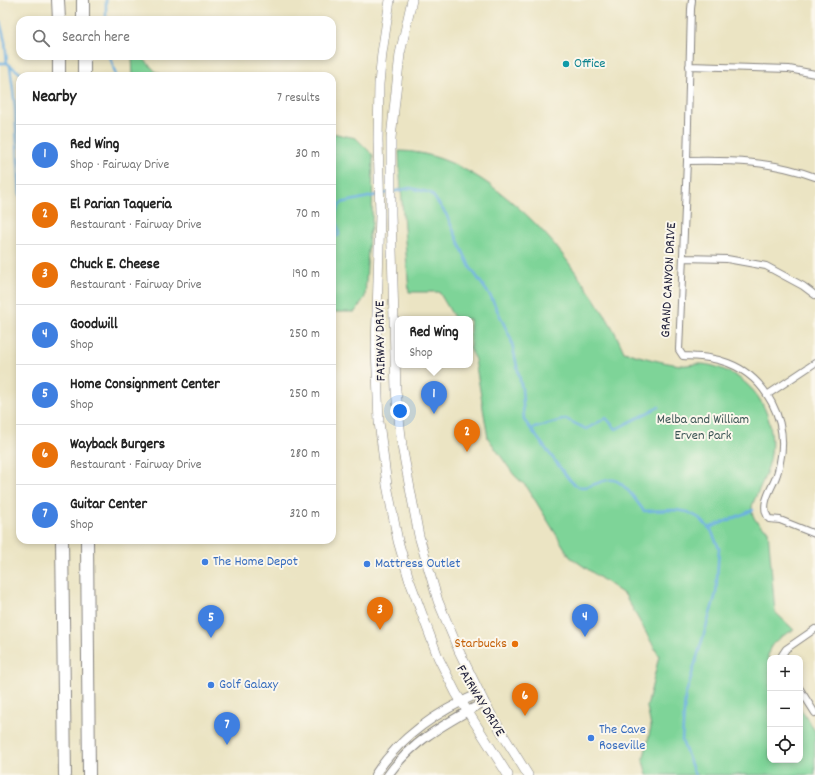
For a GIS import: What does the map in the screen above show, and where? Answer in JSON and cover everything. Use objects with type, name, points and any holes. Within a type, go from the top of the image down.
[{"type":"highway","points":[[83,16],[84,0]]},
{"type":"highway","points":[[59,60],[59,72]]},
{"type":"highway","points":[[84,60],[84,72]]},
{"type":"highway","points":[[62,544],[65,775]]},
{"type":"highway","points":[[87,544],[89,775]]},
{"type":"main road","name":"FAIRWAY DRIVE","points":[[390,0],[379,84],[378,140],[380,168],[380,214],[376,363],[379,422],[387,484],[398,541],[416,599],[438,657],[461,701],[508,775]]},
{"type":"main road","name":"FAIRWAY DRIVE","points":[[395,365],[391,214],[391,138],[400,54],[412,0]]},
{"type":"main road","name":"FAIRWAY DRIVE","points":[[395,368],[396,403],[412,507],[424,556],[438,601],[459,651],[484,702],[528,775]]},
{"type":"street","name":"GRAND CANYON DRIVE","points":[[692,0],[680,337],[678,344],[683,356],[709,357],[729,363],[739,368],[759,384],[767,395],[775,408],[780,422],[782,447],[781,461],[777,476],[767,496],[764,506],[765,514],[769,519],[780,520],[815,534]]},
{"type":"street","points":[[689,66],[789,70],[815,74]]},
{"type":"street","points":[[687,161],[732,160],[775,165],[815,177]]},
{"type":"street","points":[[683,258],[727,259],[766,266],[815,295]]},
{"type":"street","points":[[767,395],[815,363]]},
{"type":"street","points":[[783,655],[786,649],[815,629]]},
{"type":"street","points":[[801,691],[815,713]]},
{"type":"street","points":[[375,775],[388,757],[411,733],[430,719],[461,701],[480,693]]},
{"type":"street","points":[[388,775],[402,758],[420,741],[438,728],[484,702]]},
{"type":"green space","points":[[132,60],[145,60],[156,72],[133,72]]},
{"type":"green space","points":[[336,134],[356,138],[373,155],[372,224],[369,235],[365,297],[355,312],[336,312]]},
{"type":"green space","name":"Melba and William Erven Park","points":[[399,151],[420,153],[441,159],[461,168],[500,192],[534,222],[560,251],[593,297],[609,322],[624,352],[652,360],[674,364],[702,364],[719,368],[739,378],[750,387],[765,409],[769,421],[772,447],[766,473],[752,507],[752,511],[756,521],[768,530],[775,612],[794,630],[778,639],[770,648],[767,655],[767,763],[803,763],[803,713],[815,731],[815,775],[647,775],[643,761],[651,727],[647,707],[659,656],[625,595],[570,557],[527,487],[514,475],[488,438],[473,355],[473,316],[453,316],[439,292],[409,292]]},
{"type":"waterway","points":[[106,0],[106,16]]},
{"type":"waterway","points":[[0,21],[5,42],[7,63]]},
{"type":"waterway","points":[[111,60],[115,72]]},
{"type":"waterway","points":[[0,63],[7,63],[19,72]]},
{"type":"waterway","points":[[10,66],[16,125]]},
{"type":"waterway","points":[[336,211],[341,203],[410,188],[431,193],[446,214],[470,267],[491,297],[511,339],[522,389],[524,420],[568,478],[575,485],[580,487],[591,486],[607,480],[617,481],[628,490],[644,511],[676,510],[688,512],[699,518],[711,530],[719,548],[716,594],[685,697],[682,741],[695,775]]},
{"type":"waterway","points":[[336,218],[339,235],[336,237]]},
{"type":"waterway","points":[[531,429],[566,419],[586,429],[606,418],[616,429],[659,407]]},
{"type":"waterway","points":[[709,528],[753,510]]},
{"type":"place","name":"Office","points":[[566,64]]},
{"type":"place","name":"Red Wing","points":[[434,414]]},
{"type":"place","name":"El Parian Taqueria","points":[[467,452]]},
{"type":"place","name":"The Home Depot","points":[[205,562]]},
{"type":"place","name":"Mattress Outlet","points":[[367,564]]},
{"type":"place","name":"Chuck E. Cheese","points":[[380,630]]},
{"type":"place","name":"Goodwill","points":[[585,637]]},
{"type":"place","name":"Home Consignment Center","points":[[211,638]]},
{"type":"place","name":"Starbucks","points":[[515,644]]},
{"type":"place","name":"Golf Galaxy","points":[[211,685]]},
{"type":"place","name":"Wayback Burgers","points":[[525,716]]},
{"type":"place","name":"The Cave Roseville","points":[[591,738]]},
{"type":"place","name":"Guitar Center","points":[[227,745]]}]
